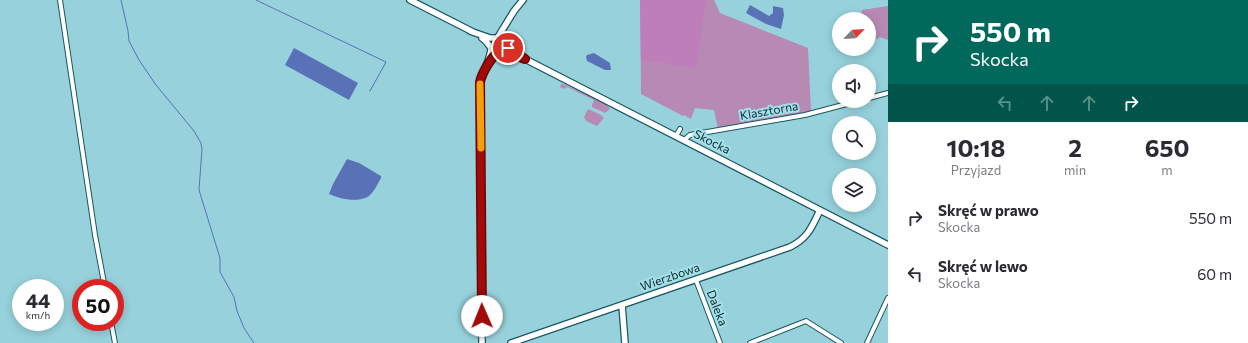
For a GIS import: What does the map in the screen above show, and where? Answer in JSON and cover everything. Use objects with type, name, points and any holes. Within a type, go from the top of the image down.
[{"type":"street","points":[[60,0],[95,235],[103,279]]},
{"type":"street","name":"Skocka","points":[[410,0],[470,31],[485,40],[491,47],[500,52],[507,52],[525,59]]},
{"type":"street","points":[[482,78],[493,57],[500,52],[500,40],[514,11],[523,0]]},
{"type":"street","name":"Skocka","points":[[470,31],[485,37],[500,40],[510,50],[525,59],[888,245]]},
{"type":"street","points":[[482,343],[480,89],[482,78],[490,57],[491,47],[500,40]]},
{"type":"street","points":[[876,96],[888,93]]},
{"type":"street","name":"Klasztorna","points":[[684,140],[690,135],[805,115],[832,108]]},
{"type":"street","points":[[676,136],[680,129]]},
{"type":"street","name":"Wierzbowa","points":[[511,343],[797,244],[807,235],[820,210]]},
{"type":"street","name":"Daleka","points":[[696,280],[720,343]]},
{"type":"street","points":[[868,343],[888,298]]},
{"type":"street","points":[[622,305],[625,343]]},
{"type":"street","points":[[750,343],[806,320],[841,343]]},
{"type":"street","points":[[113,331],[115,343]]},
{"type":"shaded area","points":[[640,0],[714,0],[720,13],[808,48],[811,111],[776,119],[718,129],[714,110],[695,108],[691,119],[641,94]]},
{"type":"shaded area","points":[[640,0],[706,0],[696,68],[641,60]]},
{"type":"shaded area","points":[[888,6],[888,40],[880,37],[876,39],[876,12],[862,12],[862,10]]},
{"type":"shaded area","points":[[561,84],[605,103],[610,109],[605,113],[592,107],[594,100],[567,87],[564,89],[560,87]]},
{"type":"shaded area","points":[[588,109],[604,118],[597,126],[586,121],[584,117]]},
{"type":"water","points":[[750,5],[769,16],[773,13],[773,6],[783,8],[784,15],[781,29],[766,24],[746,13]]},
{"type":"water","points":[[294,48],[358,83],[349,100],[285,65]]},
{"type":"water","points":[[594,53],[610,63],[611,70],[605,70],[587,61],[587,55]]},
{"type":"water","points":[[347,159],[359,163],[381,176],[374,191],[367,197],[350,200],[329,194]]},
{"type":"waterway","points":[[121,0],[129,41],[139,60],[156,85],[194,131],[201,143],[202,149],[199,190],[220,258],[220,272],[234,297],[237,311],[244,328],[254,343]]},
{"type":"waterway","points":[[256,0],[386,62],[370,91]]},
{"type":"slow traffic","points":[[480,84],[481,148]]},
{"type":"route","points":[[482,316],[480,82],[492,58],[498,52],[507,52],[525,59],[508,48]]}]
